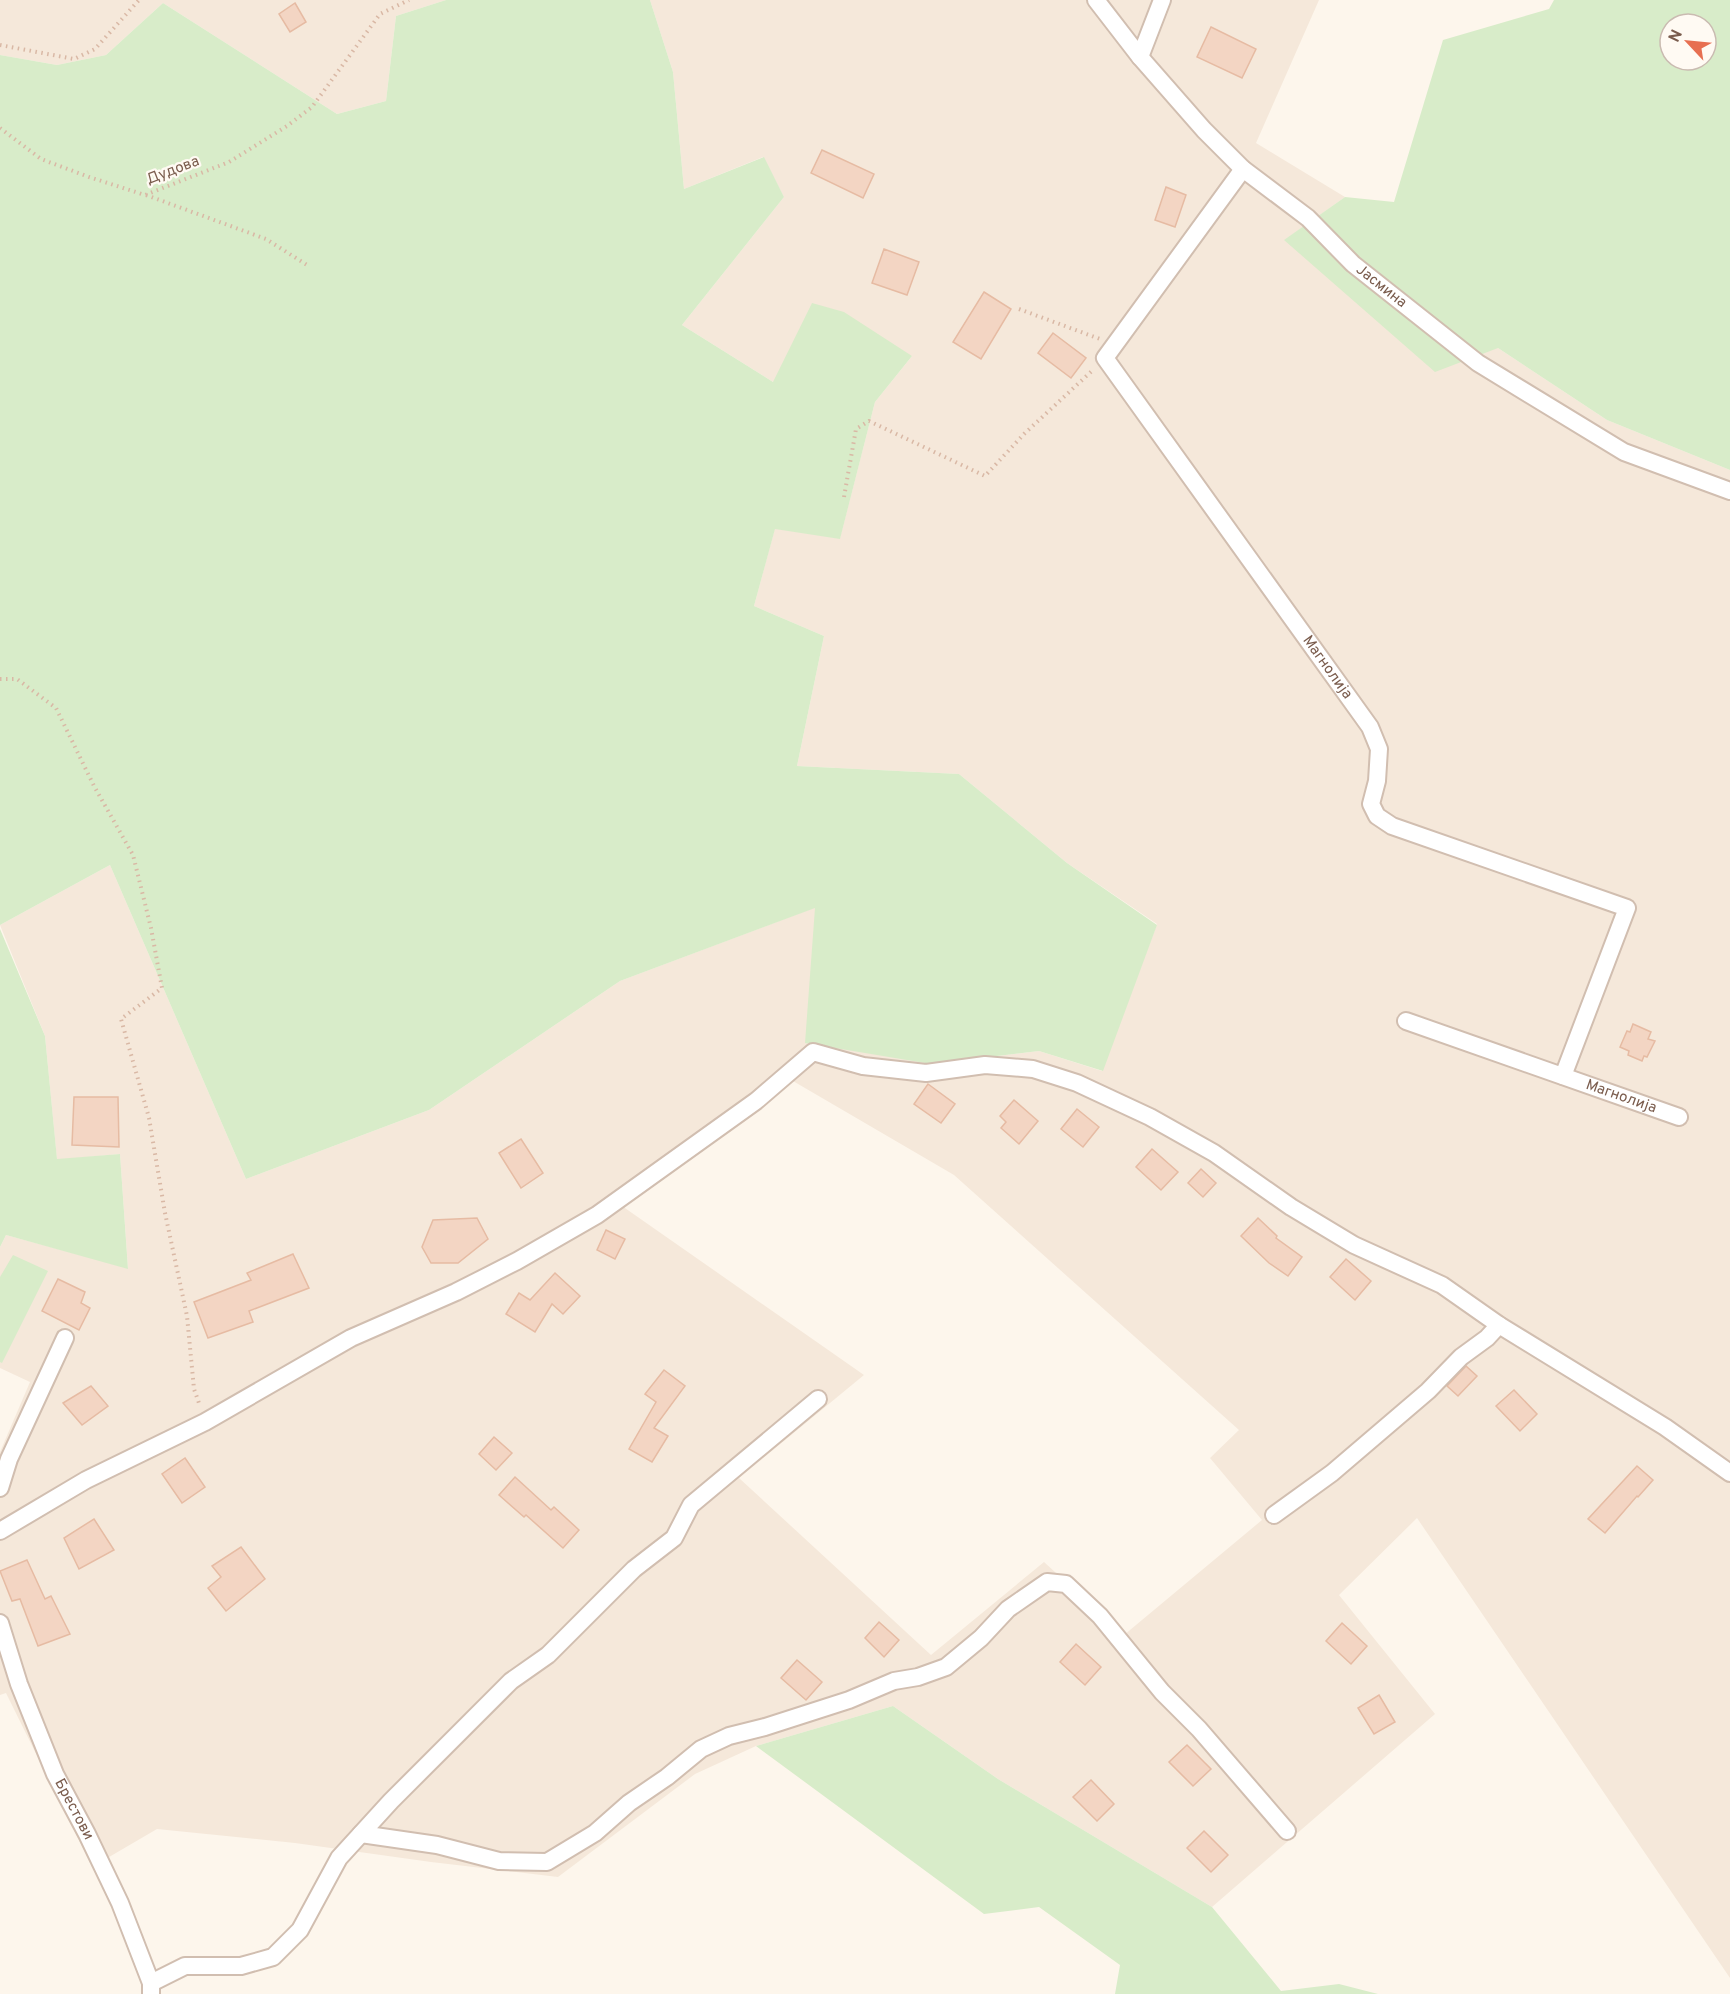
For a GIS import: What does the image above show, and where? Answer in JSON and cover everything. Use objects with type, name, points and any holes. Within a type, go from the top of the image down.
[{"type":"street","name":"Јасмина","points":[[1096,0],[1140,57],[1204,130],[1243,170],[1308,218],[1353,264],[1478,363],[1624,452],[1730,491]]},
{"type":"street","points":[[1140,57],[1162,0]]},
{"type":"street","points":[[1105,358],[1243,170]]},
{"type":"street","name":"Магнолија","points":[[1105,358],[1370,727],[1379,749],[1377,781],[1371,804],[1377,816],[1392,826],[1627,908],[1563,1076]]},
{"type":"street","name":"Магнолија","points":[[1406,1021],[1679,1117]]},
{"type":"street","points":[[0,1531],[87,1480],[205,1422],[351,1338],[456,1292],[517,1261],[597,1215],[747,1108],[813,1052],[863,1066],[926,1073],[985,1065],[1033,1069],[1077,1083],[1150,1117],[1214,1153],[1291,1207],[1345,1239],[1442,1285],[1499,1324],[1665,1428],[1730,1473]]},
{"type":"street","points":[[1274,1515],[1332,1473],[1428,1391],[1461,1358],[1487,1338],[1499,1324]]},
{"type":"street","points":[[0,1488],[9,1459],[65,1338]]},
{"type":"street","points":[[151,1989],[185,1966],[241,1966],[273,1957],[300,1930],[339,1858],[413,1778],[504,1689],[548,1655],[634,1569],[674,1538],[691,1505],[818,1399]]},
{"type":"street","points":[[361,1834],[437,1845],[499,1861],[547,1862],[595,1833],[629,1803],[667,1777],[701,1749],[729,1736],[849,1700],[894,1681],[918,1677],[946,1667],[981,1638],[1008,1609],[1047,1582],[1066,1584],[1100,1616],[1162,1692],[1199,1729],[1287,1831]]},
{"type":"street","name":"Брестови","points":[[0,1623],[20,1684],[55,1774],[120,1903],[151,1989]]},
{"type":"path","points":[[0,45],[74,59],[95,49],[139,0]]},
{"type":"path","name":"Дудова","points":[[0,128],[42,159],[145,195],[229,162],[287,126],[312,107],[380,14],[409,0]]},
{"type":"path","points":[[145,195],[266,239],[307,265]]},
{"type":"path","points":[[1019,309],[1116,345]]},
{"type":"path","points":[[844,497],[856,429],[869,421],[985,476],[1024,434],[1105,358]]},
{"type":"path","points":[[0,679],[17,679],[56,708],[94,786],[133,855],[151,928],[162,988],[121,1019],[149,1118],[165,1213],[187,1316],[194,1389],[205,1422]]},
{"type":"shaded area","points":[[0,0],[446,0],[396,16],[386,101],[337,114],[163,3],[106,55],[57,65],[0,55]]},
{"type":"shaded area","points":[[650,0],[1319,0],[1256,143],[1345,197],[1285,240],[1498,348],[1607,420],[1730,470],[1730,1978],[1417,1518],[1339,1595],[1435,1714],[1212,1907],[998,1779],[893,1706],[756,1746],[695,1774],[558,1877],[295,1843],[157,1829],[92,1867],[6,1693],[0,1695],[0,1452],[30,1382],[0,1368],[0,1247],[6,1235],[128,1268],[120,1154],[57,1160],[45,1036],[0,925],[110,865],[246,1179],[429,1110],[620,981],[816,907],[931,1064],[1039,1051],[1102,1071],[1157,924],[1067,863],[959,774],[797,766],[824,636],[754,606],[775,528],[840,538],[875,402],[912,356],[773,382],[682,325],[784,197],[763,157],[684,189],[673,72]],"holes":[[[793,1081],[954,1175],[1239,1430],[1210,1458],[1262,1520],[1124,1635],[1044,1562],[931,1655],[739,1478],[864,1375],[622,1206]]]},
{"type":"green space","points":[[446,0],[650,0],[673,72],[684,189],[764,157],[784,197],[682,325],[773,382],[812,303],[844,312],[912,356],[875,402],[840,539],[775,529],[754,606],[824,636],[797,766],[959,774],[1067,863],[1157,925],[1103,1071],[1039,1051],[931,1064],[805,1043],[815,908],[620,981],[429,1110],[246,1179],[110,865],[0,925],[0,55],[57,65],[106,55],[163,3],[337,114],[386,101],[396,16]]},
{"type":"green space","points":[[1554,0],[1730,0],[1730,470],[1607,420],[1498,348],[1435,372],[1284,240],[1345,197],[1394,202],[1443,40],[1549,9]]},
{"type":"green space","points":[[0,929],[45,1036],[57,1159],[120,1154],[128,1269],[6,1235],[0,1247]]},
{"type":"green space","points":[[13,1255],[48,1271],[2,1363],[0,1362],[0,1277]]},
{"type":"green space","points":[[893,1706],[998,1779],[1212,1907],[1281,1991],[1339,1984],[1378,1994],[1115,1994],[1120,1965],[1039,1907],[984,1914],[756,1746]]},
{"type":"building","points":[[295,3],[306,22],[290,32],[279,14]]},
{"type":"building","points":[[1211,27],[1256,49],[1242,78],[1197,57]]},
{"type":"building","points":[[822,150],[874,174],[863,198],[811,173]]},
{"type":"building","points":[[1166,187],[1186,195],[1175,227],[1155,220]]},
{"type":"building","points":[[884,249],[919,262],[907,295],[872,283]]},
{"type":"building","points":[[984,292],[1011,309],[981,359],[953,342]]},
{"type":"building","points":[[1053,333],[1086,358],[1071,378],[1038,353]]},
{"type":"building","points":[[1633,1024],[1651,1032],[1648,1039],[1655,1041],[1647,1057],[1644,1056],[1642,1061],[1628,1055],[1629,1051],[1620,1047]]},
{"type":"building","points":[[928,1084],[955,1104],[941,1123],[914,1104]]},
{"type":"building","points":[[74,1097],[118,1097],[119,1147],[72,1145]]},
{"type":"building","points":[[1014,1100],[1038,1121],[1019,1144],[1001,1128],[1006,1122],[1000,1116]]},
{"type":"building","points":[[1077,1109],[1099,1127],[1083,1147],[1061,1129]]},
{"type":"building","points":[[521,1139],[543,1173],[521,1188],[499,1153]]},
{"type":"building","points":[[1152,1149],[1178,1172],[1161,1190],[1136,1167]]},
{"type":"building","points":[[1201,1169],[1216,1183],[1203,1197],[1188,1183]]},
{"type":"building","points":[[477,1218],[488,1239],[458,1263],[431,1263],[422,1247],[433,1220]]},
{"type":"building","points":[[1258,1218],[1277,1236],[1276,1238],[1302,1257],[1288,1276],[1269,1263],[1241,1236]]},
{"type":"building","points":[[606,1230],[625,1239],[615,1259],[597,1250]]},
{"type":"building","points":[[293,1254],[309,1288],[249,1311],[253,1322],[208,1338],[194,1302],[251,1280],[247,1273]]},
{"type":"building","points":[[1346,1259],[1371,1281],[1355,1300],[1330,1277]]},
{"type":"building","points":[[555,1273],[580,1296],[563,1314],[552,1304],[535,1332],[506,1314],[519,1293],[530,1300]]},
{"type":"building","points":[[58,1279],[85,1292],[81,1303],[90,1308],[79,1330],[42,1311]]},
{"type":"building","points":[[1466,1366],[1477,1376],[1458,1396],[1447,1386]]},
{"type":"building","points":[[664,1370],[685,1386],[654,1428],[668,1436],[652,1462],[629,1449],[656,1402],[645,1394]]},
{"type":"building","points":[[91,1386],[108,1406],[82,1425],[63,1403]]},
{"type":"building","points":[[1514,1390],[1537,1414],[1520,1431],[1496,1406]]},
{"type":"building","points":[[494,1437],[512,1453],[496,1470],[479,1454]]},
{"type":"building","points":[[185,1458],[205,1487],[182,1503],[162,1474]]},
{"type":"building","points":[[1637,1466],[1653,1480],[1605,1533],[1588,1519]]},
{"type":"building","points":[[515,1477],[551,1510],[554,1507],[579,1530],[563,1548],[526,1515],[524,1517],[499,1495]]},
{"type":"building","points":[[94,1519],[114,1550],[79,1569],[64,1538]]},
{"type":"building","points":[[241,1547],[265,1579],[226,1611],[208,1588],[221,1577],[212,1566]]},
{"type":"building","points":[[27,1560],[45,1599],[51,1596],[70,1634],[38,1646],[20,1599],[12,1601],[0,1571]]},
{"type":"building","points":[[879,1622],[899,1640],[884,1657],[865,1638]]},
{"type":"building","points":[[1342,1623],[1367,1646],[1351,1664],[1326,1641]]},
{"type":"building","points":[[1076,1644],[1101,1667],[1085,1685],[1060,1662]]},
{"type":"building","points":[[797,1660],[822,1682],[806,1700],[781,1678]]},
{"type":"building","points":[[1379,1695],[1395,1722],[1374,1734],[1358,1708]]},
{"type":"building","points":[[1187,1745],[1211,1769],[1193,1786],[1169,1762]]},
{"type":"building","points":[[1091,1780],[1114,1804],[1097,1821],[1073,1797]]},
{"type":"building","points":[[1204,1831],[1228,1855],[1211,1872],[1187,1848]]}]
